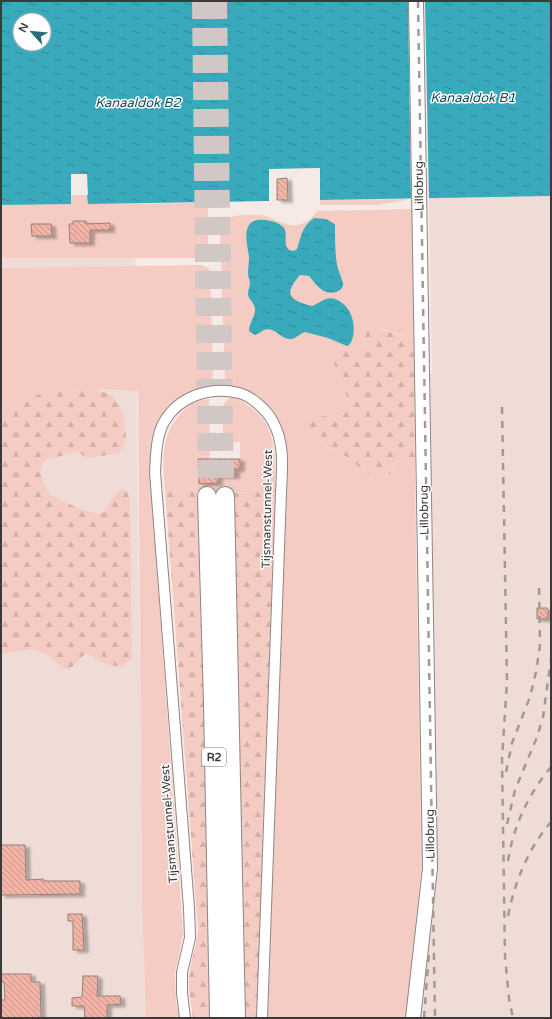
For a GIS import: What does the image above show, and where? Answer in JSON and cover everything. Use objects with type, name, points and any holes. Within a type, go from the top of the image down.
[{"type":"highway","name":"R2","points":[[206,496],[213,711],[219,1018]]},
{"type":"highway","name":"R2","points":[[225,496],[236,1018]]},
{"type":"street","name":"Lillobrug","points":[[413,1018],[430,868],[416,1]]},
{"type":"street","name":"Tijsmanstunnel-West","points":[[185,1018],[182,993],[182,972],[190,938],[189,908],[155,472],[157,444],[164,422],[178,405],[192,396],[208,392],[240,393],[258,403],[274,423],[281,444],[281,493],[262,1018]]},
{"type":"shaded area","points":[[551,196],[551,1018],[421,1018],[422,991],[415,374],[432,374],[429,198]]},
{"type":"shaded area","points":[[135,204],[142,905],[146,1018],[1,1018],[1,205]]},
{"type":"green space","points":[[71,195],[88,195],[88,204],[208,203],[208,252],[205,256],[200,258],[1,258],[1,205],[71,204]]},
{"type":"green space","points":[[407,199],[377,205],[320,205],[320,200]]},
{"type":"green space","points":[[412,209],[414,340],[381,328],[364,342],[359,349],[335,350],[333,359],[335,367],[349,402],[346,411],[337,419],[321,416],[305,417],[301,425],[314,439],[347,457],[365,472],[380,477],[392,473],[399,460],[410,464],[415,474],[421,870],[406,1018],[268,1018],[278,697],[285,531],[285,447],[276,418],[271,408],[258,397],[228,384],[225,380],[220,232],[227,220],[231,217],[239,215],[265,216],[284,224],[297,225],[306,222],[318,211]]},
{"type":"green space","points":[[201,265],[209,268],[210,273],[212,380],[206,386],[183,395],[168,407],[156,428],[151,451],[151,487],[183,934],[175,973],[176,1002],[179,1018],[146,1018],[142,905],[138,391],[96,389],[42,393],[1,410],[1,268]]},
{"type":"green space","points":[[370,325],[414,340],[415,474],[410,464],[399,460],[392,473],[380,477],[365,472],[347,457],[314,439],[301,425],[305,417],[321,416],[337,419],[346,411],[349,402],[335,367],[333,359],[335,350],[359,349],[364,342],[362,337],[363,328]]},
{"type":"green space","points":[[96,389],[113,396],[122,410],[126,434],[124,446],[119,453],[88,458],[77,452],[48,459],[43,463],[40,473],[49,494],[82,510],[98,514],[104,512],[119,489],[127,491],[130,500],[132,658],[122,667],[105,664],[86,653],[69,670],[61,667],[47,654],[32,649],[1,653],[1,410],[42,393]]},
{"type":"green space","points":[[231,397],[239,400],[257,413],[265,422],[270,432],[275,455],[275,491],[203,494],[203,489],[165,490],[163,469],[164,448],[170,429],[182,412],[197,401],[209,399],[210,459],[198,460],[199,483],[218,483],[218,476],[235,476],[235,469],[240,469],[240,442],[223,443],[223,406]]},
{"type":"green space","points":[[203,489],[211,1018],[193,1018],[189,980],[198,930],[165,490]]},
{"type":"green space","points":[[275,491],[257,1018],[244,1018],[230,493]]},
{"type":"water","name":"Kanaaldok B2","points":[[1,1],[551,1],[551,196],[320,200],[320,168],[269,169],[269,201],[88,204],[87,195],[71,195],[71,204],[1,205]]},
{"type":"water","points":[[314,218],[326,219],[335,225],[336,260],[343,286],[337,292],[327,292],[317,286],[309,276],[300,275],[291,287],[291,296],[304,304],[312,306],[329,298],[340,301],[345,305],[351,314],[354,325],[352,339],[347,346],[328,338],[305,332],[295,338],[287,339],[275,331],[268,329],[255,335],[249,331],[255,311],[248,294],[250,282],[248,274],[249,257],[246,238],[250,223],[265,220],[281,225],[286,234],[286,246],[289,250],[294,251],[297,249],[304,228]]},
{"type":"pier","points":[[408,1],[425,1],[429,200],[411,200]]},
{"type":"pier","points":[[71,174],[87,174],[88,195],[71,195]]},
{"type":"building","points":[[287,178],[288,200],[277,200],[277,179]]},
{"type":"building","points":[[73,221],[86,221],[86,224],[110,223],[110,230],[90,230],[90,243],[70,243],[69,224],[73,224]]},
{"type":"building","points":[[31,224],[51,224],[52,236],[32,236]]},
{"type":"building","points":[[198,459],[240,459],[240,469],[235,469],[235,476],[218,476],[218,483],[199,484]]},
{"type":"building","points":[[537,608],[547,608],[547,610],[549,610],[547,619],[537,619]]},
{"type":"building","points":[[1,845],[25,845],[26,880],[43,879],[43,881],[80,881],[80,894],[1,895]]},
{"type":"building","points":[[68,914],[82,914],[84,950],[73,950],[73,921],[68,921]]},
{"type":"building","points":[[1,974],[31,974],[31,982],[40,982],[41,1018],[1,1018],[1,1000],[5,1000],[4,982],[1,982]]},
{"type":"building","points":[[83,976],[98,976],[97,996],[120,996],[121,1004],[107,1005],[107,1018],[85,1018],[84,1006],[72,1006],[72,998],[82,997]]},
{"type":"tunnel","points":[[201,1],[207,496]]},
{"type":"tunnel","points":[[218,1],[225,496]]},
{"type":"railway","points":[[418,1],[435,1018]]},
{"type":"railway","points":[[502,407],[507,682],[502,759],[505,956],[509,999],[513,1018]]},
{"type":"railway","points":[[506,772],[512,743],[530,697],[536,672],[540,645],[539,583]]},
{"type":"railway","points":[[507,824],[515,790],[537,737],[543,717],[551,659]]},
{"type":"railway","points":[[508,861],[510,848],[523,811],[529,799],[551,767]]},
{"type":"railway","points":[[508,916],[514,890],[529,854],[551,822]]},
{"type":"railway","points":[[424,1018],[429,953]]},
{"type":"water label","name":"Kanaaldok B1","points":[[473,98]]}]
